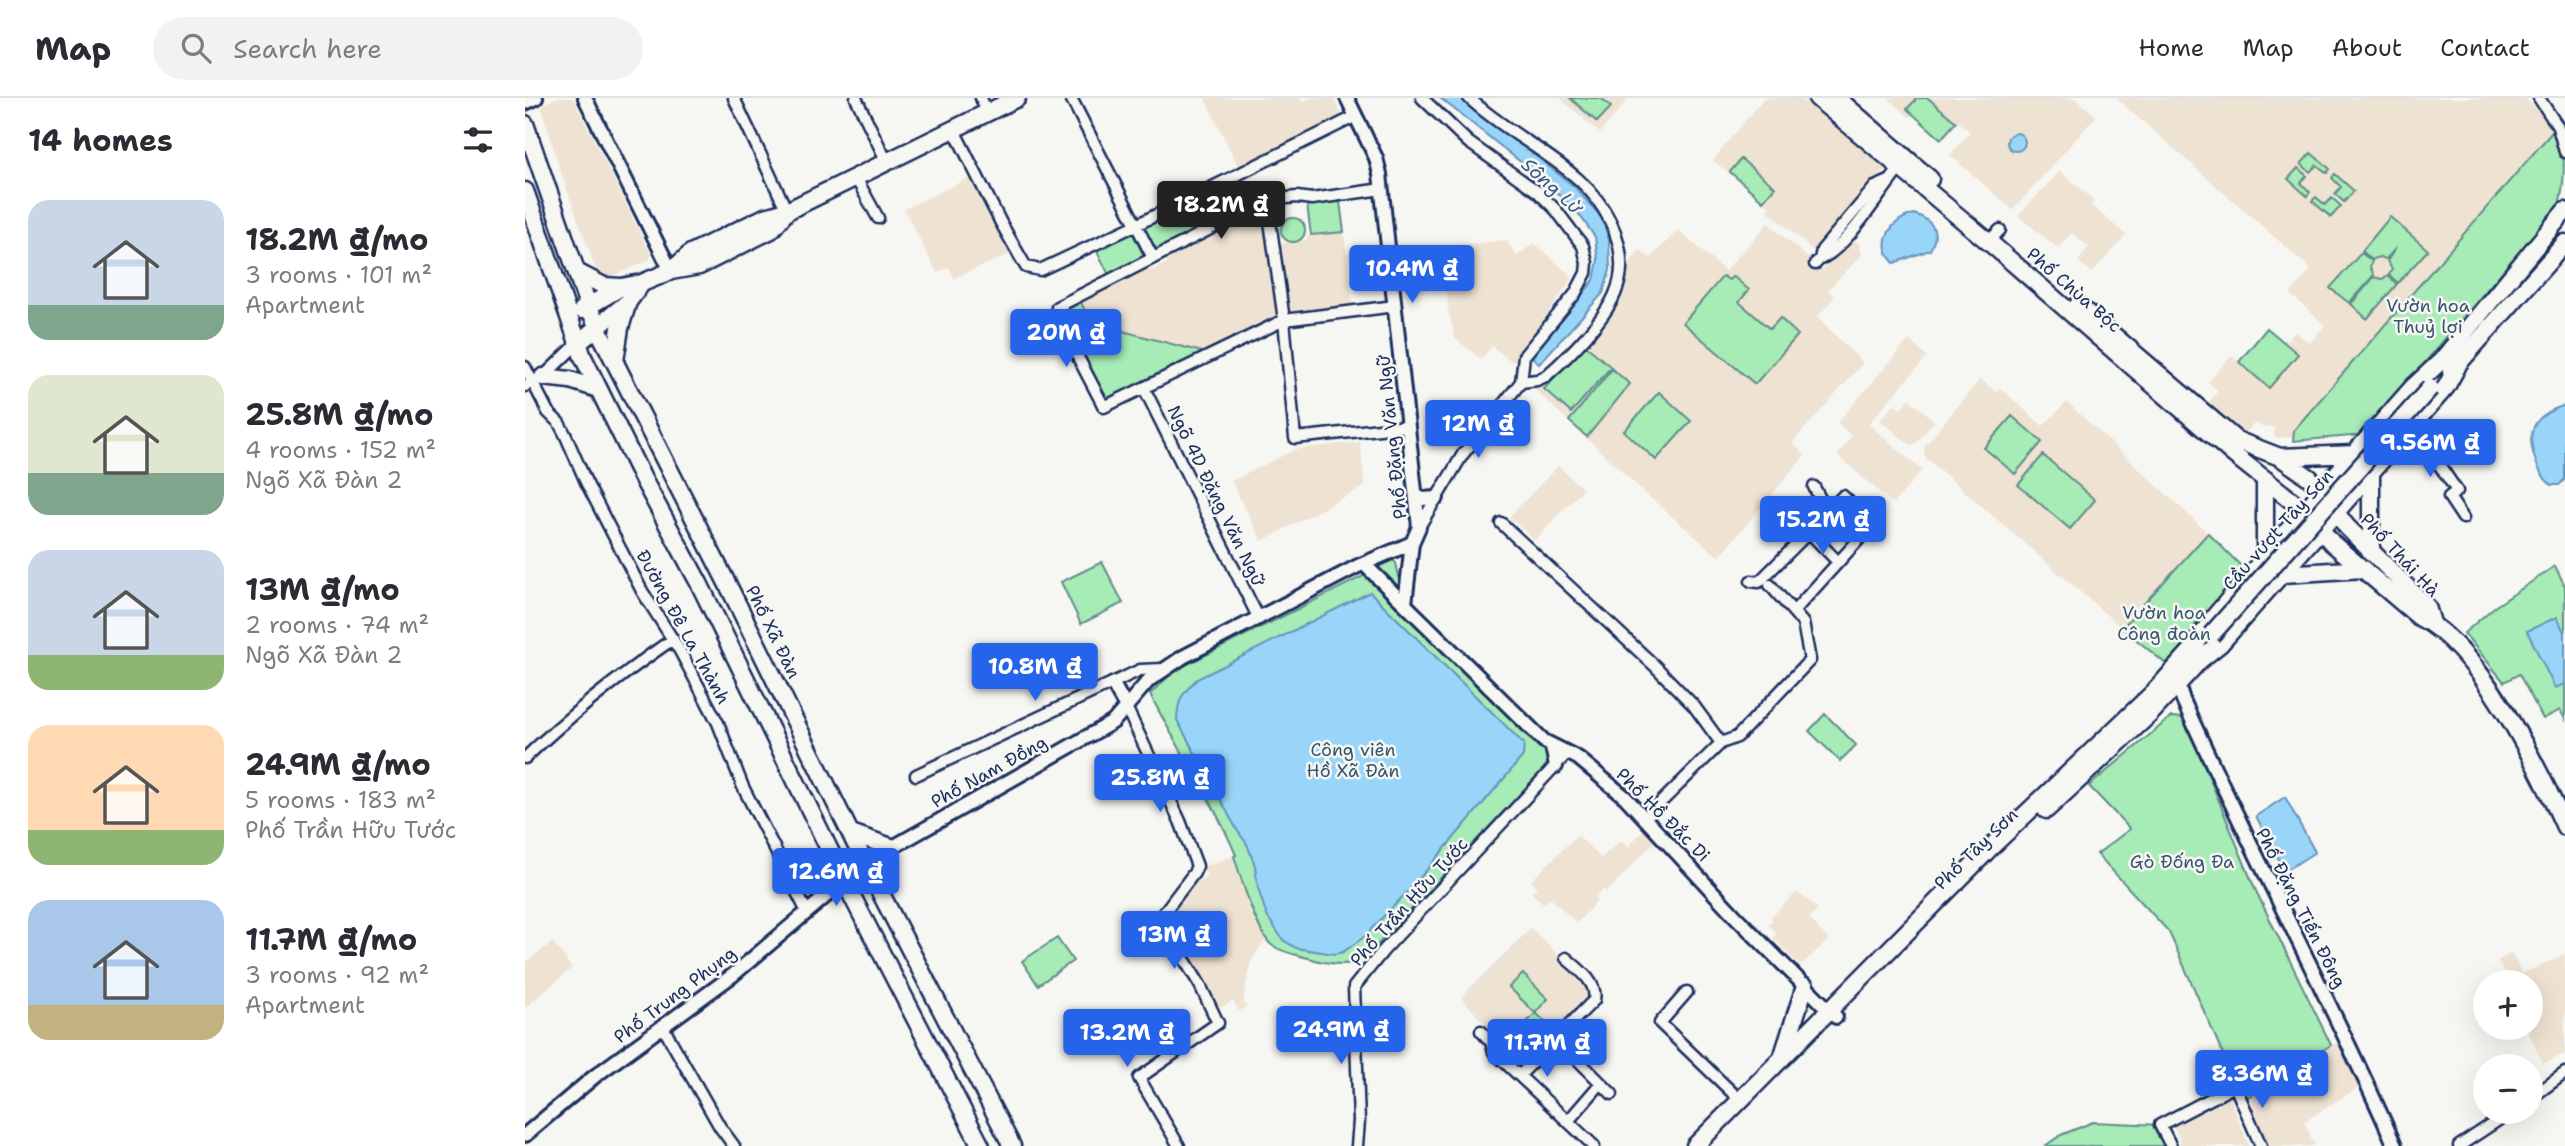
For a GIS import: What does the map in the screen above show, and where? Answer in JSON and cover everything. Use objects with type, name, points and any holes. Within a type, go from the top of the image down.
[{"type":"main road","points":[[569,320],[588,305],[624,294],[671,271],[699,266],[771,230],[787,211],[954,130],[984,105],[1017,98]]},
{"type":"main road","name":"Phố Chùa Bộc","points":[[1817,98],[2305,512]]},
{"type":"main road","name":"Phố Chùa Bộc","points":[[1837,98],[1899,170],[1998,232],[2223,430],[2236,440],[2280,457],[2310,478],[2321,492]]},
{"type":"main road","name":"Phố Xã Đàn","points":[[525,124],[596,326],[865,863],[1012,1146]]},
{"type":"main road","points":[[525,191],[529,216],[577,344],[643,479],[699,583],[844,880],[981,1146]]},
{"type":"main road","name":"Phố Tây Sơn","points":[[1783,1064],[1988,850],[2178,684],[2214,617],[2413,387],[2441,361],[2565,211]]},
{"type":"main road","name":"Phố Tây Sơn","points":[[2195,655],[2220,644],[2296,560],[2446,387],[2458,367],[2565,243]]},
{"type":"main road","points":[[577,272],[624,294]]},
{"type":"main road","points":[[577,344],[624,294]]},
{"type":"main road","points":[[615,361],[624,294]]},
{"type":"main road","name":"Phố Tây Sơn","points":[[2430,388],[2441,361]]},
{"type":"main road","name":"Phố Tây Sơn","points":[[2430,388],[2458,367]]},
{"type":"main road","points":[[533,382],[570,380],[599,389]]},
{"type":"main road","name":"Cầu vượt Tây Sơn","points":[[2211,635],[2430,388]]},
{"type":"main road","points":[[2280,457],[2355,454]]},
{"type":"main road","points":[[643,479],[666,465]]},
{"type":"main road","points":[[2341,469],[2350,483],[2366,479],[2371,553]]},
{"type":"main road","points":[[2265,479],[2265,559]]},
{"type":"main road","name":"Phố Thái Hà","points":[[2321,492],[2336,514],[2371,553],[2427,607],[2432,624]]},
{"type":"main road","name":"Phố Thái Hà","points":[[2305,512],[2332,543],[2419,617],[2432,624],[2460,651],[2498,701],[2565,827]]},
{"type":"main road","points":[[2282,539],[2295,543],[2298,548],[2296,560]]},
{"type":"main road","points":[[2283,574],[2364,569]]},
{"type":"main road","name":"Phố Tây Sơn","points":[[2101,752],[2211,635]]},
{"type":"main road","points":[[851,833],[891,847]]},
{"type":"main road","points":[[1709,1146],[1783,1064],[1805,986]]},
{"type":"main road","points":[[1695,1146],[1740,1100],[1783,1064]]},
{"type":"street","points":[[525,103],[535,98]]},
{"type":"street","points":[[585,98],[671,271]]},
{"type":"street","points":[[734,98],[787,211]]},
{"type":"street","points":[[856,98],[887,162]]},
{"type":"street","points":[[1071,98],[1153,258]]},
{"type":"street","name":"Phố Đặng Văn Ngữ","points":[[1126,707],[1149,680],[1183,657],[1364,564],[1412,543],[1419,527],[1382,189],[1375,158],[1347,98]]},
{"type":"street","points":[[1419,527],[1473,440],[1521,382],[1524,356],[1581,284],[1587,262],[1583,246],[1556,210],[1538,192],[1468,142],[1422,98]]},
{"type":"street","points":[[1469,98],[1579,180],[1604,211],[1619,244],[1619,281],[1607,310],[1546,376],[1521,382]]},
{"type":"street","points":[[2539,98],[2558,127],[2565,152]]},
{"type":"street","points":[[954,130],[1000,223],[1026,267],[1040,270],[1356,117]]},
{"type":"street","points":[[1818,261],[1829,256],[1846,229],[1883,194],[1899,170]]},
{"type":"street","points":[[856,178],[878,218]]},
{"type":"street","points":[[1382,189],[1312,199],[1297,197],[1267,200],[1058,307],[1056,317],[1104,407],[1284,320],[1395,306]]},
{"type":"street","points":[[1267,200],[1284,320],[1295,438],[1408,426]]},
{"type":"street","points":[[533,382],[577,344]]},
{"type":"street","name":"Đường Đê La Thành","points":[[525,367],[548,412],[565,434],[586,482],[642,591],[673,639],[718,723],[743,787],[807,912]]},
{"type":"street","name":"Ngõ 4D Đặng Văn Ngữ","points":[[1144,388],[1259,619]]},
{"type":"street","points":[[2409,428],[2457,491],[2449,497],[2463,518]]},
{"type":"street","points":[[1814,487],[1827,512]]},
{"type":"street","points":[[1417,496],[1422,499],[1437,498]]},
{"type":"street","points":[[1751,581],[1759,582],[1765,568],[1809,532],[1843,496],[1872,525],[1794,611]]},
{"type":"street","points":[[1501,523],[1655,666],[1695,706],[1721,743]]},
{"type":"street","points":[[1809,532],[1838,562]]},
{"type":"street","points":[[1405,604],[1412,543]]},
{"type":"street","name":"Phố Hồ Đắc Di","points":[[1364,564],[1552,747],[1568,752],[1619,791],[1832,1014]]},
{"type":"street","points":[[1646,817],[1721,743],[1737,737],[1810,660],[1803,623],[1770,585]]},
{"type":"street","points":[[525,758],[580,706],[673,639]]},
{"type":"street","name":"Phố Đặng Văn Ngữ","points":[[916,775],[1140,670],[1164,669]]},
{"type":"street","points":[[1113,684],[1180,821],[1197,866],[1161,915],[1162,923],[1200,985],[1218,1023],[1139,1078],[1179,1146]]},
{"type":"street","name":"Phố Đặng Tiến Đông","points":[[2178,684],[2229,804],[2337,1018],[2395,1146]]},
{"type":"street","name":"Phố Nam Đồng","points":[[844,880],[891,847],[1113,722],[1126,707]]},
{"type":"street","points":[[1552,747],[1556,766]]},
{"type":"street","name":"Phố Trần Hữu Tước","points":[[1357,1146],[1359,1121],[1354,987],[1383,951],[1568,752]]},
{"type":"street","name":"Phố Trung Phụng","points":[[525,1135],[595,1076],[733,975],[844,880]]},
{"type":"street","points":[[1520,1075],[1594,1000],[1596,992],[1591,982],[1566,958]]},
{"type":"street","points":[[1688,992],[1660,1023],[1740,1100]]},
{"type":"street","points":[[663,1027],[720,1127],[734,1146]]},
{"type":"street","points":[[1481,1031],[1491,1042],[1494,1052],[1594,1146]]},
{"type":"street","points":[[1557,1039],[1612,1094]]},
{"type":"street","points":[[2543,1089],[2565,1073]]},
{"type":"street","points":[[1569,1120],[1601,1083]]},
{"type":"street","points":[[2171,1146],[2160,1125],[2235,1086],[2261,1146]]},
{"type":"street","points":[[2459,1146],[2492,1124]]},
{"type":"shaded area","points":[[555,98],[573,98],[651,255],[649,260],[606,279],[599,278],[560,170],[542,109],[544,104]]},
{"type":"shaded area","points":[[1205,98],[1300,98],[1302,102],[1310,98],[1333,98],[1344,120],[1240,170]]},
{"type":"shaded area","points":[[1560,98],[1629,98],[1600,133]]},
{"type":"shaded area","points":[[1764,98],[1800,98],[1886,169],[1814,251],[1767,210],[1770,207],[1713,160]]},
{"type":"shaded area","points":[[1888,98],[2075,98],[2096,116],[2013,210],[1950,155],[1970,132],[1958,121],[1941,139],[1913,114],[1909,117]]},
{"type":"shaded area","points":[[2116,98],[2525,98],[2541,113],[2552,132],[2294,429],[2293,437],[2275,438],[2274,427],[2262,427],[2255,423],[2243,435],[2237,432],[2206,405],[2218,391],[2208,382],[2231,356],[2239,362],[2267,328],[2285,342],[2295,332],[2310,343],[2325,325],[2290,294],[2311,269]]},
{"type":"shaded area","points":[[2060,171],[2094,200],[2091,205],[2126,235],[2092,273],[2078,261],[2089,247],[2072,233],[2058,248],[2018,216]]},
{"type":"shaded area","points":[[974,176],[1013,253],[954,278],[949,267],[937,273],[904,209]]},
{"type":"shaded area","points":[[1256,212],[1265,216],[1280,314],[1275,320],[1206,353],[1115,329],[1097,337],[1080,300],[1145,267],[1153,270],[1167,263],[1167,256]]},
{"type":"shaded area","points":[[1768,223],[1822,270],[1850,238],[1859,244],[1862,255],[1828,290],[1835,297],[1817,317],[1863,363],[1792,443],[1805,455],[1719,557],[1647,495],[1531,386],[1549,380],[1610,312],[1620,298],[1630,262],[1640,250],[1650,258],[1678,230],[1725,271]]},
{"type":"shaded area","points":[[1344,232],[1353,306],[1287,313],[1279,244],[1307,240],[1307,236]]},
{"type":"shaded area","points":[[1506,240],[1517,256],[1534,243],[1573,277],[1514,363],[1492,346],[1481,359],[1455,338],[1448,310],[1445,247]]},
{"type":"shaded area","points":[[1909,340],[1927,357],[1868,424],[1922,470],[1893,504],[1837,455],[1852,436],[1837,423]]},
{"type":"shaded area","points":[[1980,379],[1996,392],[2000,388],[2043,426],[2067,402],[2208,533],[2122,628],[1925,457],[1924,447]]},
{"type":"shaded area","points":[[1909,399],[1935,421],[1915,444],[1910,445],[1880,420],[1894,404],[1901,409]]},
{"type":"shaded area","points":[[1360,442],[1365,486],[1262,541],[1231,481],[1296,449]]},
{"type":"shaded area","points":[[1558,466],[1583,489],[1535,540],[1509,517]]},
{"type":"shaded area","points":[[1644,829],[1656,840],[1607,892],[1603,889],[1595,898],[1597,901],[1577,923],[1550,898],[1544,904],[1532,893],[1537,887],[1531,881],[1577,835],[1601,858],[1621,840],[1628,847]]},
{"type":"shaded area","points":[[1234,856],[1266,939],[1251,961],[1243,1001],[1246,1007],[1239,1011],[1233,1001],[1218,1009],[1165,922],[1190,885],[1207,877],[1203,867]]},
{"type":"shaded area","points":[[1797,892],[1818,909],[1809,918],[1829,940],[1800,966],[1773,938],[1777,933],[1768,924],[1773,920],[1771,917]]},
{"type":"shaded area","points":[[1531,928],[1593,989],[1588,1000],[1522,1066],[1461,997]]},
{"type":"shaded area","points":[[553,942],[572,968],[525,1008],[525,963]]},
{"type":"shaded area","points":[[2511,953],[2520,970],[2503,970],[2498,961]]},
{"type":"shaded area","points":[[2565,954],[2565,1054],[2543,1064],[2543,1054],[2538,1054],[2532,1040],[2543,1040],[2543,970],[2531,970]]},
{"type":"shaded area","points":[[2338,1042],[2360,1086],[2304,1122],[2315,1146],[2268,1146],[2246,1098]]},
{"type":"shaded area","points":[[2224,1099],[2231,1101],[2249,1146],[2182,1146],[2174,1127],[2179,1119]]},
{"type":"green space","points":[[1570,98],[1601,98],[1611,107],[1597,122]]},
{"type":"green space","points":[[1917,98],[1928,98],[1956,122],[1941,139],[1907,109]]},
{"type":"green space","name":"Vườn hoa Thuỷ lợi","points":[[2552,132],[2561,132],[2563,150],[2563,179],[2559,205],[2363,435],[2293,441],[2294,430]]},
{"type":"green space","points":[[2311,153],[2330,169],[2327,173],[2317,165],[2310,172],[2301,164]]},
{"type":"green space","points":[[1741,159],[1775,187],[1763,201],[1730,172]]},
{"type":"green space","points":[[2298,168],[2307,176],[2301,183],[2310,192],[2307,196],[2288,179]]},
{"type":"green space","points":[[2335,174],[2354,191],[2344,202],[2335,194],[2341,187],[2332,178]]},
{"type":"green space","points":[[2316,197],[2325,205],[2332,198],[2341,206],[2331,217],[2312,201]]},
{"type":"green space","points":[[1340,202],[1344,232],[1311,235],[1307,205]]},
{"type":"green space","points":[[1184,208],[1195,232],[1155,252],[1143,227]]},
{"type":"green space","points":[[2390,217],[2428,250],[2398,283],[2389,275],[2392,269],[2387,261],[2396,248],[2386,259],[2378,257],[2372,260],[2362,251]]},
{"type":"green space","points":[[1293,218],[1301,222],[1305,230],[1301,238],[1293,242],[1285,238],[1281,230],[1285,222]]},
{"type":"green space","points":[[1132,232],[1145,258],[1109,275],[1096,249]]},
{"type":"green space","points":[[2361,253],[2372,261],[2370,267],[2374,275],[2349,303],[2330,288]]},
{"type":"green space","points":[[1723,276],[1729,280],[1733,276],[1749,290],[1739,302],[1770,329],[1780,318],[1798,335],[1755,384],[1683,323]]},
{"type":"green space","points":[[2388,276],[2397,284],[2367,319],[2351,304],[2374,277],[2382,279]]},
{"type":"green space","points":[[1080,300],[1097,337],[1115,329],[1206,353],[1105,403],[1060,315],[1061,309]]},
{"type":"green space","points":[[2267,328],[2298,354],[2269,388],[2239,362]]},
{"type":"green space","points":[[1584,344],[1611,367],[1571,413],[1544,389]]},
{"type":"green space","points":[[1612,369],[1630,384],[1587,437],[1569,421]]},
{"type":"green space","points":[[1659,392],[1691,421],[1656,460],[1624,431]]},
{"type":"green space","points":[[2012,416],[2042,442],[2015,474],[1984,448]]},
{"type":"green space","points":[[2043,455],[2095,500],[2070,529],[2018,485]]},
{"type":"green space","name":"Vườn hoa Công đoàn","points":[[2208,533],[2245,570],[2194,626],[2193,634],[2170,661],[2165,663],[2122,628]]},
{"type":"green space","points":[[1393,560],[1401,585],[1399,589],[1377,570]]},
{"type":"green space","points":[[1102,562],[1123,603],[1081,624],[1061,582]]},
{"type":"green space","points":[[2555,566],[2565,586],[2565,719],[2560,710],[2543,719],[2519,674],[2504,682],[2464,633],[2493,608]]},
{"type":"green space","name":"Công viên Hồ Xã Đàn","points":[[1365,575],[1544,747],[1550,759],[1543,770],[1364,959],[1334,964],[1289,953],[1273,946],[1267,940],[1250,905],[1227,834],[1150,694],[1174,671]]},
{"type":"green space","points":[[1825,714],[1856,745],[1840,761],[1809,731]]},
{"type":"green space","name":"Gò Đống Đa","points":[[2171,717],[2185,718],[2255,889],[2331,1045],[2246,1098],[2230,1070],[2169,932],[2097,854],[2130,829],[2089,786]]},
{"type":"green space","points":[[1057,938],[1073,961],[1038,985],[1022,961]]},
{"type":"green space","points":[[1523,974],[1548,999],[1535,1013],[1509,987]]},
{"type":"green space","points":[[1536,1013],[1545,1022],[1528,1038],[1520,1029]]},
{"type":"green space","points":[[2093,1122],[2160,1125],[2171,1146],[2045,1146],[2061,1135]]},
{"type":"water","name":"Sông Lừ","points":[[1440,98],[1462,98],[1575,187],[1602,218],[1609,240],[1610,270],[1603,293],[1539,364],[1532,357],[1594,280],[1598,260],[1595,237],[1578,213],[1541,178]]},
{"type":"water","points":[[2016,133],[2022,136],[2025,142],[2022,148],[2016,151],[2010,148],[2007,142],[2010,136]]},
{"type":"water","points":[[1914,214],[1926,219],[1933,227],[1933,243],[1930,250],[1894,263],[1886,248],[1888,233],[1899,221]]},
{"type":"water","points":[[2565,405],[2565,479],[2559,485],[2551,485],[2537,464],[2531,437],[2541,417]]},
{"type":"water","name":"Công viên Hồ Xã Đàn","points":[[1370,592],[1524,744],[1523,756],[1414,885],[1364,937],[1343,952],[1334,954],[1296,948],[1283,940],[1267,916],[1247,844],[1177,720],[1180,701],[1197,679]]},
{"type":"water","points":[[2557,617],[2565,634],[2565,684],[2555,688],[2527,631]]},
{"type":"water","points":[[2285,797],[2315,852],[2285,871],[2256,816]]}]
